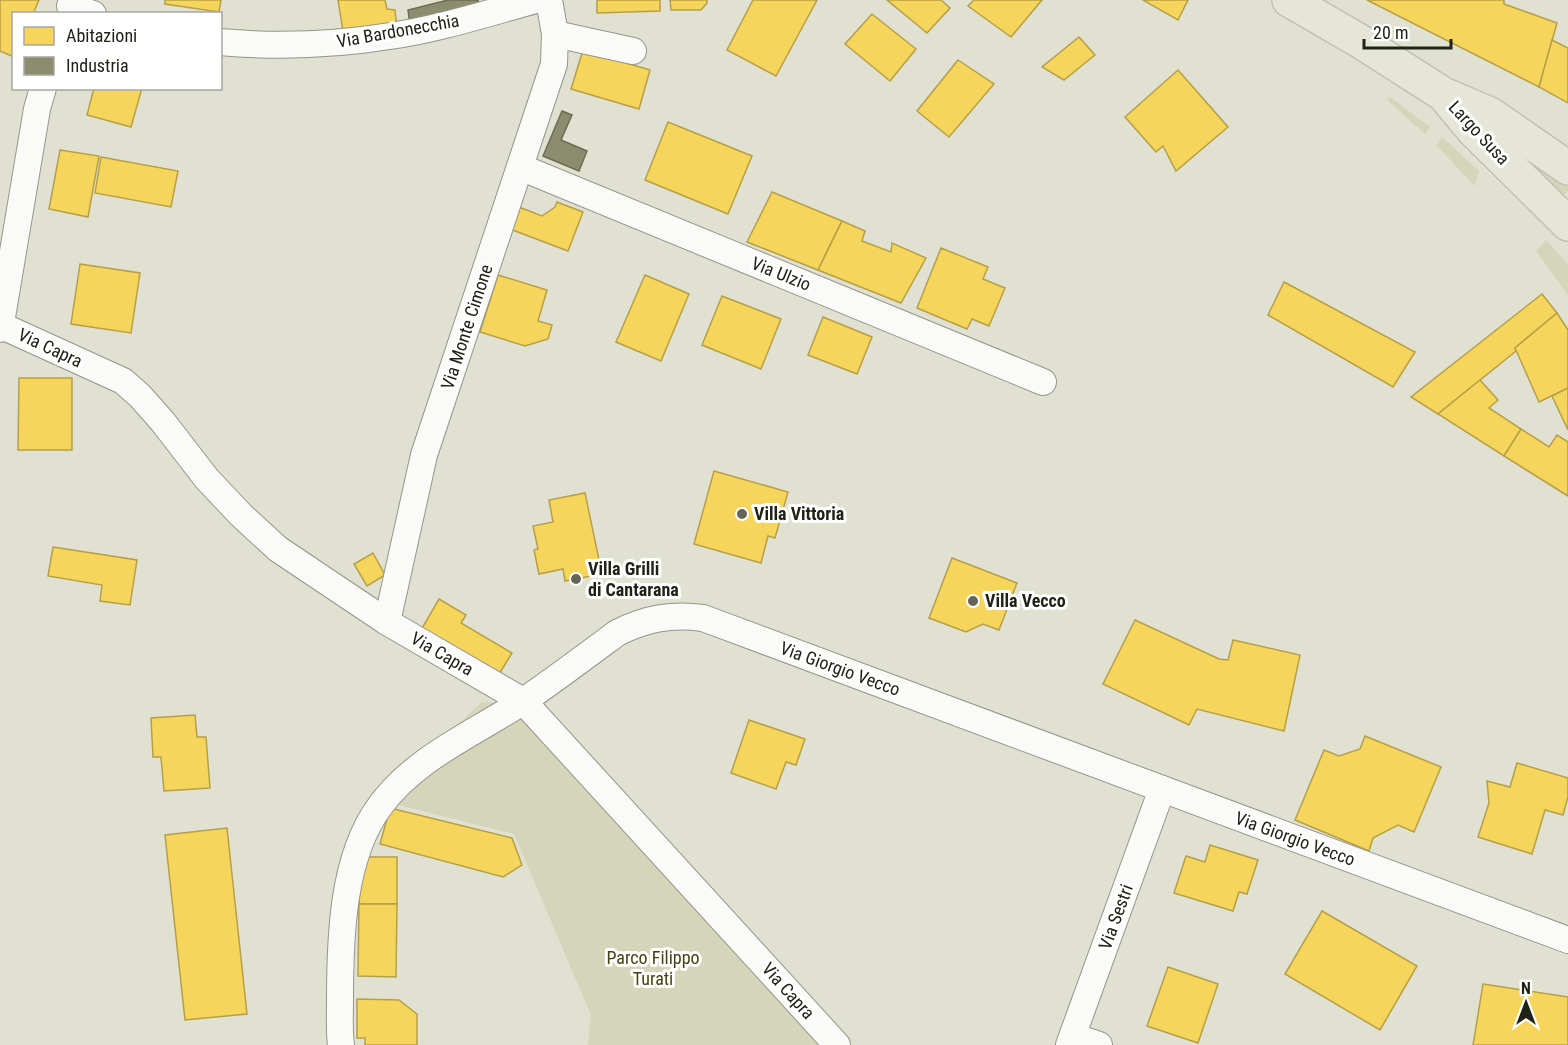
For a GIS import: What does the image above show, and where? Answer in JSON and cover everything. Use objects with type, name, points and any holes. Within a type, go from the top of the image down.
[{"type":"main road","points":[[1289,0],[1363,43],[1443,94]]},
{"type":"main road","name":"Largo Susa","points":[[1443,94],[1490,114],[1568,168]]},
{"type":"main road","name":"Largo Susa","points":[[1443,94],[1473,130],[1568,224]]},
{"type":"street","name":"Via Bardonecchia","points":[[222,42],[326,44],[391,36],[456,22],[536,0]]},
{"type":"street","name":"Via Monte Cimone","points":[[387,622],[424,455],[554,64],[555,34],[549,0]]},
{"type":"street","points":[[555,34],[633,51]]},
{"type":"street","points":[[0,326],[37,109],[42,90]]},
{"type":"street","name":"Via Ulzio","points":[[520,167],[1042,382]]},
{"type":"street","name":"Via Capra","points":[[0,326],[123,381],[164,422],[207,479],[278,549],[387,622],[523,701],[837,1045]]},
{"type":"street","name":"Via Giorgio Vecco","points":[[341,1045],[340,961],[345,907],[353,862],[363,836],[384,801],[396,786],[424,762],[523,701],[618,633],[648,620],[665,616],[683,615],[703,618],[1568,940]]},
{"type":"street","name":"Via Sestri","points":[[1071,1040],[1162,789]]},
{"type":"street","points":[[1071,1040],[1099,1045]]},
{"type":"green space","points":[[1390,97],[1430,127],[1425,134],[1387,100]]},
{"type":"green space","points":[[1494,133],[1568,182],[1568,191],[1564,195]]},
{"type":"green space","points":[[1442,137],[1479,171],[1475,186],[1436,145]]},
{"type":"green space","points":[[1546,240],[1568,264],[1568,295],[1536,251]]},
{"type":"green space","name":"Parco Filippo Turati","points":[[482,702],[521,704],[822,1045],[588,1045],[591,1015],[514,834],[375,799]]},
{"type":"building: Abitazioni","points":[[0,0],[39,0],[34,12],[12,12],[12,56],[0,51]]},
{"type":"building: Abitazioni","points":[[165,0],[221,0],[219,12],[165,4]]},
{"type":"building: Abitazioni","points":[[338,0],[385,0],[387,9],[395,10],[397,28],[343,31]]},
{"type":"building: Abitazioni","points":[[597,0],[660,0],[660,11],[597,13]]},
{"type":"building: Abitazioni","points":[[670,0],[707,0],[707,3],[701,10],[671,10]]},
{"type":"building: Abitazioni","points":[[753,0],[817,0],[776,76],[727,50]]},
{"type":"building: Abitazioni","points":[[887,0],[941,0],[950,8],[927,33]]},
{"type":"building: Abitazioni","points":[[974,0],[1042,0],[1011,37],[968,6]]},
{"type":"building: Abitazioni","points":[[1143,0],[1188,0],[1178,20]]},
{"type":"building: Abitazioni","points":[[1367,0],[1504,0],[1504,4],[1557,23],[1539,87]]},
{"type":"building: Abitazioni","points":[[872,14],[916,49],[890,81],[845,44]]},
{"type":"building: Abitazioni","points":[[1079,37],[1095,55],[1064,80],[1042,67]]},
{"type":"building: Abitazioni","points":[[1552,40],[1568,48],[1568,103],[1539,87]]},
{"type":"building: Abitazioni","points":[[583,50],[650,70],[639,109],[571,89]]},
{"type":"building: Abitazioni","points":[[958,60],[994,84],[949,137],[917,111]]},
{"type":"building: Abitazioni","points":[[1178,70],[1228,127],[1176,171],[1163,146],[1156,152],[1125,117]]},
{"type":"building: Abitazioni","points":[[93,90],[141,90],[131,127],[87,115]]},
{"type":"building: Abitazioni","points":[[668,122],[752,156],[728,214],[645,180]]},
{"type":"building: Abitazioni","points":[[60,150],[99,156],[88,217],[49,209]]},
{"type":"building: Abitazioni","points":[[101,157],[178,171],[171,207],[95,193]]},
{"type":"building: Abitazioni","points":[[772,192],[842,221],[818,270],[747,242]]},
{"type":"building: Abitazioni","points":[[557,202],[583,212],[568,251],[510,229],[519,207],[542,216],[555,207]]},
{"type":"building: Abitazioni","points":[[842,221],[865,231],[862,241],[891,252],[892,243],[926,258],[901,303],[818,270]]},
{"type":"building: Abitazioni","points":[[941,248],[988,267],[983,279],[1005,288],[989,326],[972,319],[967,329],[917,308]]},
{"type":"building: Abitazioni","points":[[80,264],[140,273],[131,333],[71,324]]},
{"type":"building: Abitazioni","points":[[498,275],[547,290],[538,321],[552,325],[548,339],[525,346],[480,332]]},
{"type":"building: Abitazioni","points":[[645,275],[689,294],[661,361],[616,342]]},
{"type":"building: Abitazioni","points":[[1284,282],[1415,352],[1393,387],[1268,315]]},
{"type":"building: Abitazioni","points":[[1542,294],[1557,313],[1515,348],[1516,351],[1438,414],[1411,397]]},
{"type":"building: Abitazioni","points":[[722,296],[781,319],[761,369],[702,345]]},
{"type":"building: Abitazioni","points":[[1557,313],[1568,330],[1568,388],[1539,402],[1515,348]]},
{"type":"building: Abitazioni","points":[[823,317],[872,337],[857,374],[808,355]]},
{"type":"building: Abitazioni","points":[[19,378],[72,378],[72,450],[18,450]]},
{"type":"building: Abitazioni","points":[[1480,380],[1498,400],[1489,408],[1521,429],[1504,456],[1438,414]]},
{"type":"building: Abitazioni","points":[[1568,388],[1568,430],[1552,396]]},
{"type":"building: Abitazioni","points":[[1521,429],[1549,447],[1557,435],[1568,442],[1568,496],[1504,456]]},
{"type":"building: Abitazioni","name":"Villa Vittoria","points":[[714,471],[788,492],[775,538],[768,536],[761,563],[694,544]]},
{"type":"building: Abitazioni","points":[[585,493],[602,574],[565,581],[563,569],[539,574],[534,550],[538,549],[533,526],[553,522],[549,500]]},
{"type":"building: Abitazioni","points":[[53,547],[137,560],[130,605],[100,601],[102,585],[48,576]]},
{"type":"building: Abitazioni","points":[[373,553],[385,575],[367,586],[354,564]]},
{"type":"building: Abitazioni","name":"Villa Vecco","points":[[952,558],[1017,583],[999,630],[983,624],[966,632],[929,618]]},
{"type":"building: Abitazioni","points":[[439,599],[466,615],[461,623],[512,653],[498,676],[421,630]]},
{"type":"building: Abitazioni","points":[[1135,620],[1219,659],[1228,660],[1233,640],[1300,655],[1284,731],[1197,709],[1189,725],[1103,684]]},
{"type":"building: Abitazioni","points":[[195,715],[197,737],[206,737],[210,788],[164,791],[161,757],[153,757],[151,718]]},
{"type":"building: Abitazioni","points":[[749,720],[805,739],[796,765],[786,762],[776,789],[731,773]]},
{"type":"building: Abitazioni","points":[[1365,736],[1441,767],[1414,832],[1398,825],[1373,838],[1369,851],[1295,820],[1324,750],[1339,756],[1360,749]]},
{"type":"building: Abitazioni","points":[[1517,763],[1568,778],[1568,797],[1563,815],[1545,810],[1532,854],[1478,837],[1489,803],[1487,781],[1510,787]]},
{"type":"building: Abitazioni","points":[[390,808],[512,838],[522,865],[503,877],[380,844]]},
{"type":"building: Abitazioni","points":[[227,828],[247,1014],[185,1020],[165,835]]},
{"type":"building: Abitazioni","points":[[1210,845],[1258,860],[1247,894],[1239,892],[1233,911],[1174,893],[1186,856],[1205,862]]},
{"type":"building: Abitazioni","points":[[361,857],[397,857],[397,904],[359,904]]},
{"type":"building: Abitazioni","points":[[359,904],[397,904],[396,977],[358,976]]},
{"type":"building: Abitazioni","points":[[1322,911],[1417,966],[1380,1030],[1285,974]]},
{"type":"building: Abitazioni","points":[[1168,967],[1218,984],[1198,1043],[1147,1026]]},
{"type":"building: Abitazioni","points":[[1483,984],[1568,997],[1568,1045],[1473,1045]]},
{"type":"building: Abitazioni","points":[[357,999],[399,1000],[417,1014],[417,1045],[365,1045],[365,1038],[357,1038]]},
{"type":"building: Industria","points":[[448,0],[478,0],[479,9],[410,25],[408,10]]},
{"type":"building: Industria","points":[[562,111],[572,115],[561,140],[587,151],[579,171],[543,156]]},
{"type":"place","name":"Villa Vittoria","points":[[742,514]]},
{"type":"place","name":"Villa Grilli di Cantarana","points":[[576,579]]},
{"type":"place","name":"Villa Vecco","points":[[973,601]]}]
